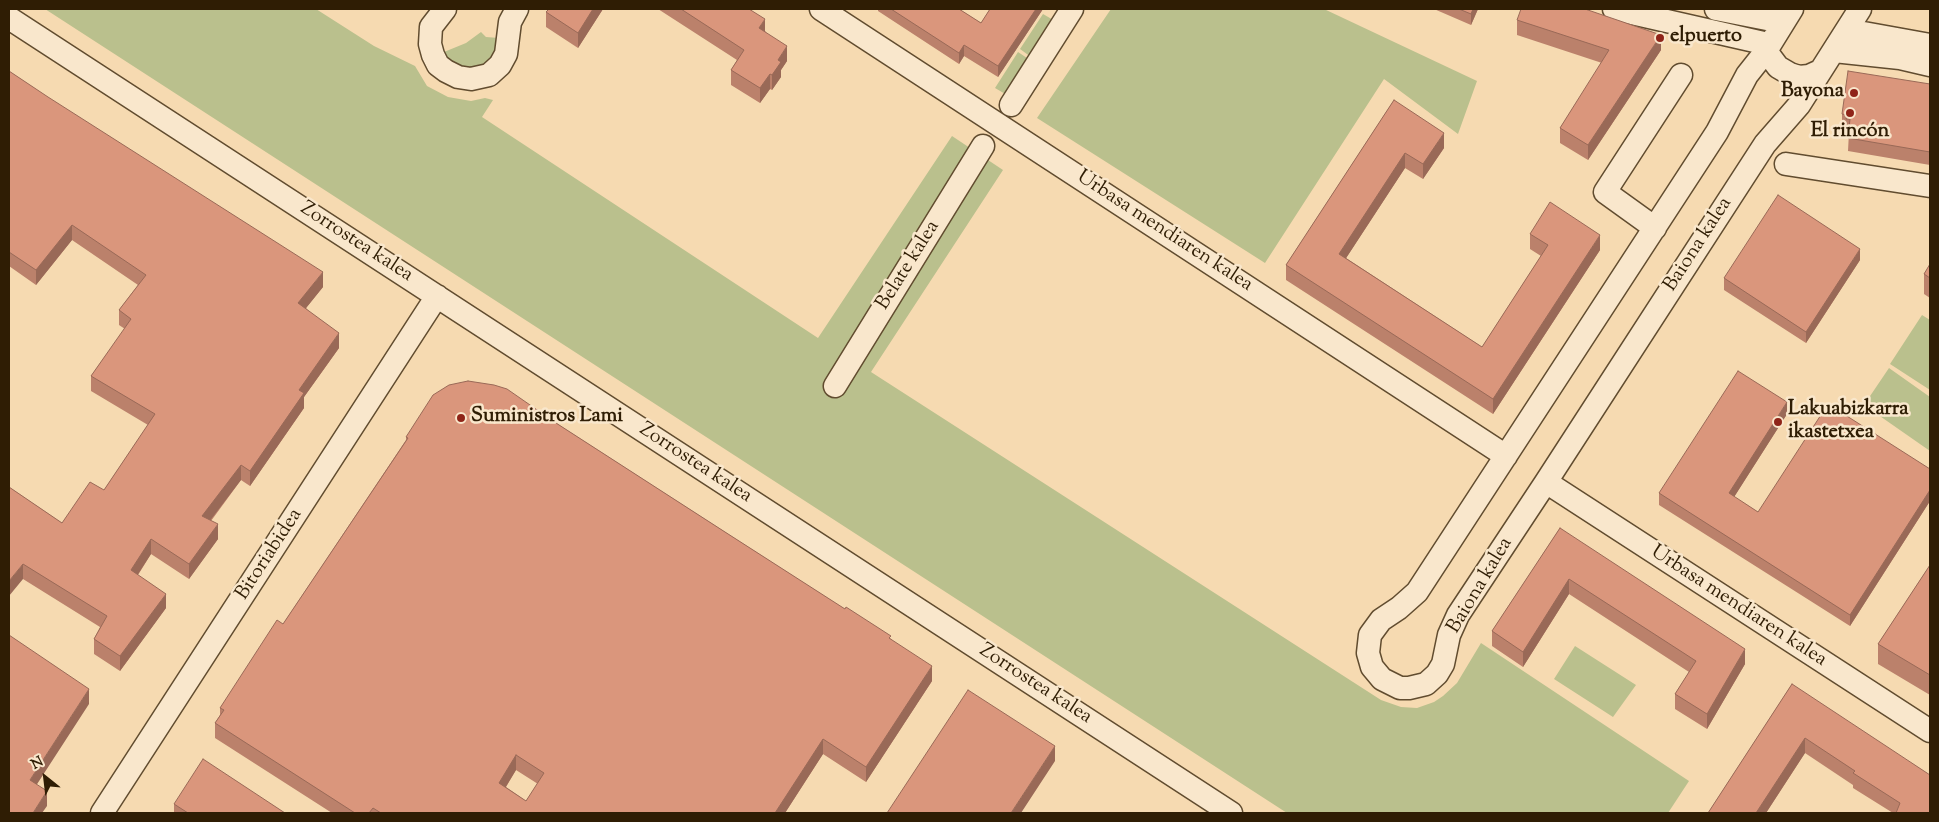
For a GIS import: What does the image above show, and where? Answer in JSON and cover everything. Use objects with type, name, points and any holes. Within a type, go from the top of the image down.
[{"type":"street","points":[[445,9],[430,26],[430,44],[433,55],[438,65],[446,71],[458,77],[472,80],[489,75],[500,66],[506,54],[510,22],[517,9]]},
{"type":"street","name":"Urbasa mendiaren kalea","points":[[822,9],[1506,456]]},
{"type":"street","points":[[1011,104],[1072,9]]},
{"type":"street","points":[[1614,9],[1767,48],[1778,67],[1799,77],[1809,76],[1820,71]]},
{"type":"street","points":[[1716,9],[1787,15]]},
{"type":"street","name":"Baiona kalea","points":[[1787,15],[1767,48],[1747,75],[1717,132],[1417,592],[1400,608],[1380,620],[1370,634],[1368,654],[1372,667],[1382,679],[1400,688],[1409,688],[1426,684],[1437,674],[1443,664],[1449,634],[1458,615],[1765,144],[1799,104],[1834,51],[1849,18]]},
{"type":"street","name":"Zorrostea kalea","points":[[9,18],[1231,813]]},
{"type":"street","points":[[1849,18],[1930,45]]},
{"type":"street","points":[[1834,51],[1900,58],[1930,65]]},
{"type":"street","points":[[1655,228],[1605,192],[1681,76]]},
{"type":"street","name":"Belate kalea","points":[[835,386],[982,146]]},
{"type":"street","points":[[1786,164],[1930,186]]},
{"type":"street","name":"Bitoriabidea","points":[[102,813],[437,296]]},
{"type":"street","name":"Urbasa mendiaren kalea","points":[[1546,482],[1930,731]]},
{"type":"green space","points":[[45,9],[316,9],[374,46],[415,66],[427,86],[448,97],[471,101],[485,98],[493,100],[482,117],[818,338],[952,136],[1003,170],[871,372],[1381,700],[1401,707],[1417,708],[1434,702],[1457,683],[1481,643],[1689,781],[1668,813],[1287,813]]},
{"type":"green space","points":[[1111,9],[1324,9],[1477,81],[1458,134],[1384,79],[1265,263],[1037,118]]},
{"type":"green space","points":[[1043,14],[1055,21],[1031,57],[1020,49]]},
{"type":"green space","points":[[481,32],[486,37],[499,38],[493,57],[476,67],[457,65],[449,60],[444,52],[466,43]]},
{"type":"green space","points":[[1018,52],[1030,60],[1007,95],[995,88]]},
{"type":"green space","points":[[1922,315],[1930,320],[1930,390],[1890,364]]},
{"type":"green space","points":[[1889,368],[1930,397],[1930,451],[1864,405]]},
{"type":"green space","points":[[1575,646],[1636,685],[1613,717],[1554,679]]},
{"type":"building","points":[[549,9],[593,9],[578,33],[546,12]]},
{"type":"building","points":[[681,9],[749,9],[765,19],[759,28],[787,46],[778,60],[781,62],[760,88],[731,70],[744,50]]},
{"type":"building","points":[[891,9],[959,9],[981,23],[990,9],[1036,9],[998,66],[964,45],[959,53]]},
{"type":"building","points":[[1459,9],[1473,9],[1471,14]]},
{"type":"building","points":[[1521,9],[1585,9],[1661,35],[1588,145],[1560,128],[1609,50],[1517,20]]},
{"type":"building","points":[[9,71],[323,272],[298,303],[339,333],[299,390],[304,393],[250,471],[241,465],[202,516],[218,524],[189,564],[151,539],[131,570],[166,594],[120,656],[94,639],[107,616],[23,564],[9,581],[9,487],[62,523],[90,482],[104,490],[155,414],[91,376],[131,319],[119,310],[146,275],[72,225],[36,270],[9,252]]},
{"type":"building","points":[[1848,71],[1930,84],[1930,152],[1848,138],[1850,119],[1846,119],[1847,115],[1842,114]]},
{"type":"building","points":[[1394,100],[1444,133],[1423,164],[1405,153],[1339,254],[1482,347],[1548,245],[1530,234],[1550,202],[1600,235],[1493,399],[1286,265]]},
{"type":"building","points":[[1778,195],[1860,249],[1806,332],[1724,278]]},
{"type":"building","points":[[1930,264],[1930,278],[1924,274]]},
{"type":"building","points":[[1738,371],[1787,402],[1729,493],[1758,512],[1828,404],[1930,469],[1930,490],[1850,615],[1659,493]]},
{"type":"building","points":[[468,381],[507,389],[556,423],[725,532],[845,609],[846,607],[891,636],[889,638],[932,666],[866,767],[823,739],[775,813],[381,813],[373,808],[369,813],[355,813],[215,723],[224,710],[220,708],[277,620],[283,624],[408,438],[406,437],[433,395],[449,385]],"holes":[[[516,755],[544,773],[526,801],[499,783]]]},
{"type":"building","points":[[1560,528],[1745,649],[1707,714],[1675,694],[1696,661],[1569,579],[1523,652],[1492,631]]},
{"type":"building","points":[[1930,565],[1930,675],[1878,644]]},
{"type":"building","points":[[9,635],[89,689],[30,780],[47,791],[33,813],[9,813]]},
{"type":"building","points":[[1792,684],[1930,775],[1930,813],[1896,813],[1900,803],[1853,773],[1855,771],[1805,738],[1756,813],[1708,813]]},
{"type":"building","points":[[968,690],[1055,746],[1011,813],[887,813]]},
{"type":"building","points":[[203,759],[285,813],[188,813],[174,804]]},
{"type":"place","name":"elpuerto","points":[[1660,38]]},
{"type":"place","name":"Bayona","points":[[1854,93]]},
{"type":"place","name":"El rincón","points":[[1850,113]]},
{"type":"place","name":"Suministros Lami","points":[[461,418]]},
{"type":"place","name":"Lakuabizkarra ikastetxea","points":[[1778,422]]}]
